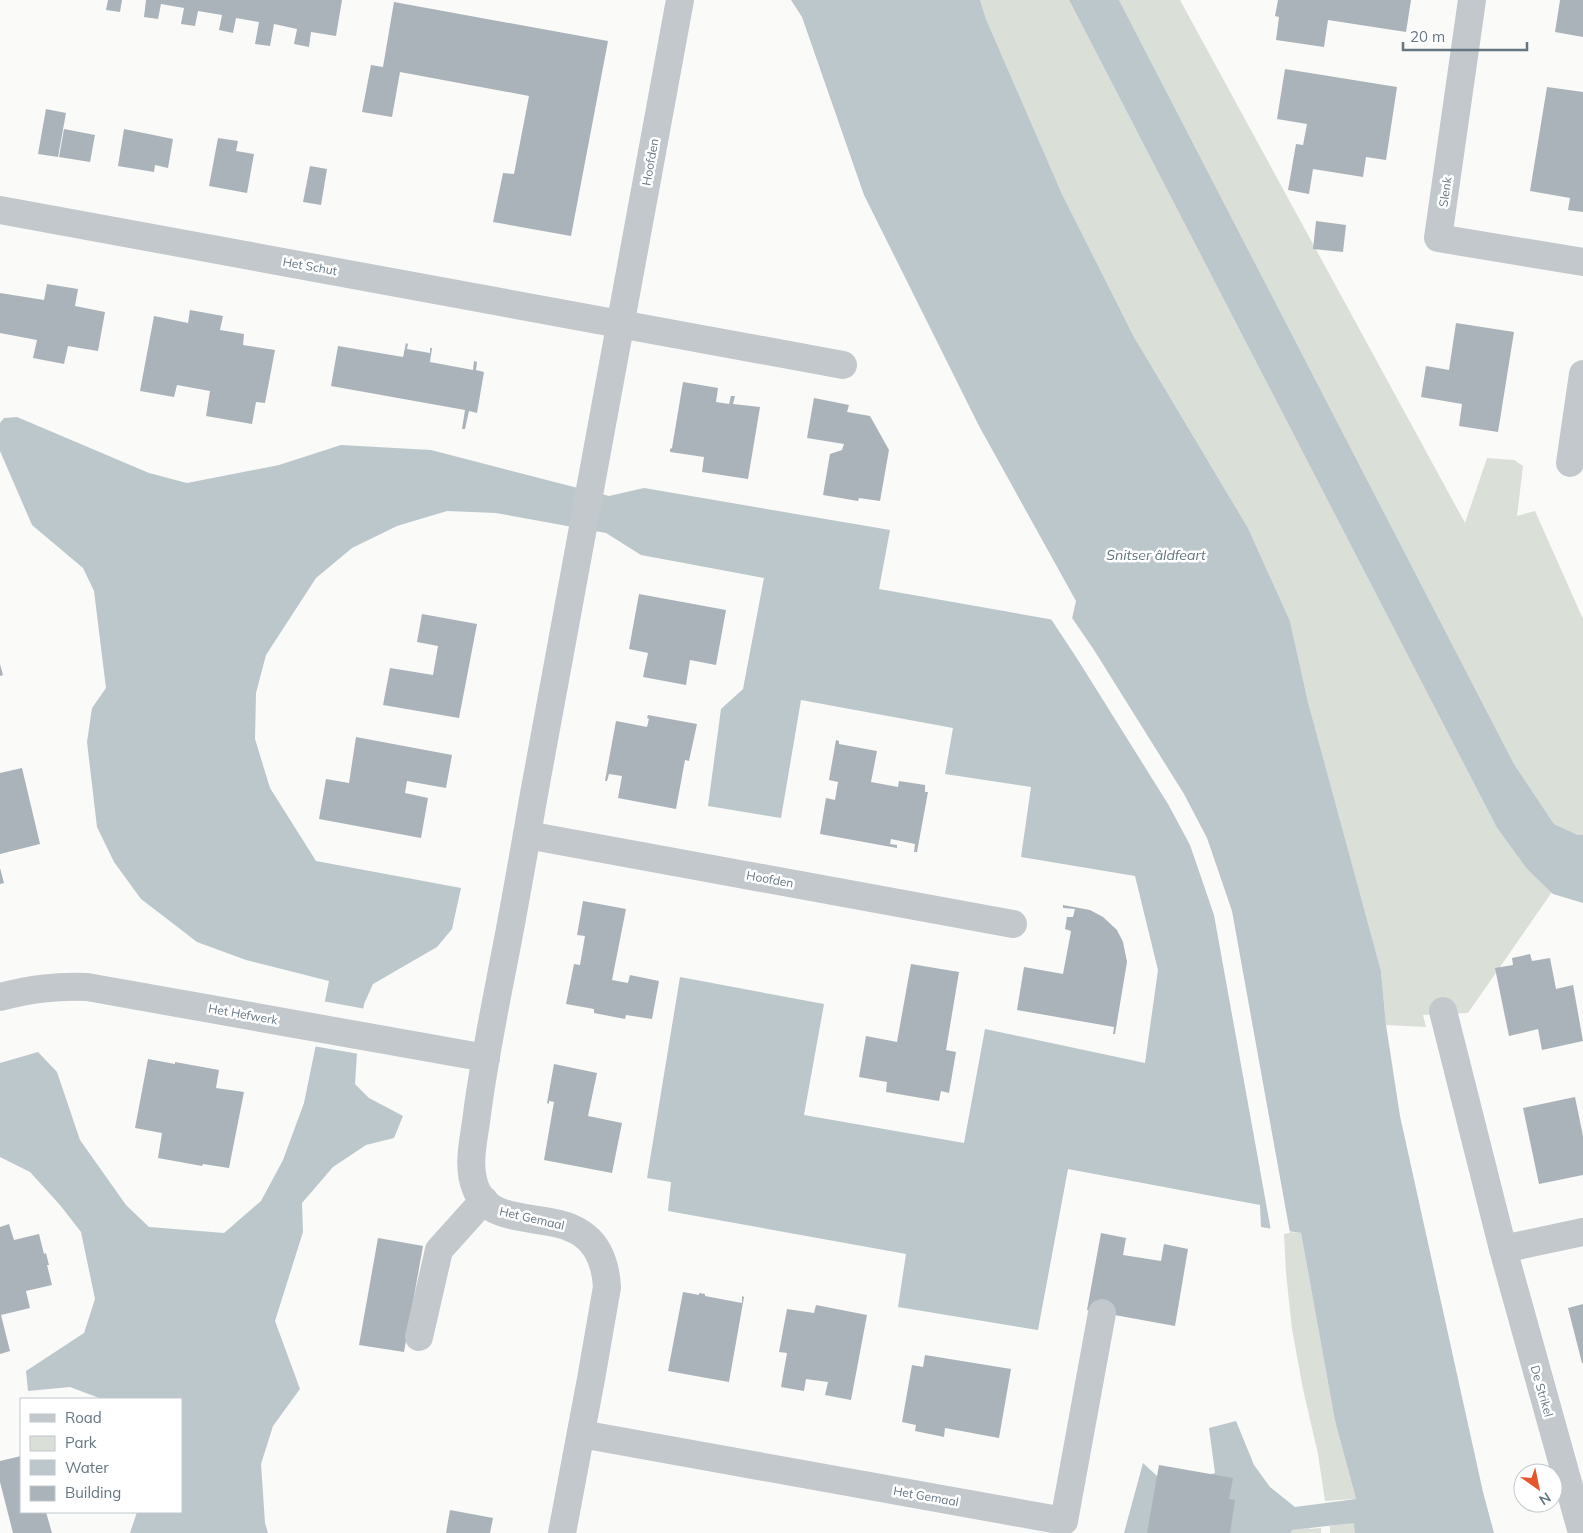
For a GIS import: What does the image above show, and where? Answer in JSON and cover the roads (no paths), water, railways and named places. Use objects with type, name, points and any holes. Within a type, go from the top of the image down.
[{"type":"street","name":"Hoofden","points":[[680,0],[527,835],[1013,924]]},
{"type":"street","name":"Slenk","points":[[1472,0],[1438,238],[1583,262]]},
{"type":"street","name":"Het Schut","points":[[0,210],[620,323]]},
{"type":"street","points":[[620,323],[658,332],[843,365]]},
{"type":"street","points":[[1570,463],[1583,374]]},
{"type":"street","points":[[486,1058],[527,835]]},
{"type":"street","name":"Het Hefwerk","points":[[0,997],[34,989],[60,986],[87,987],[486,1058]]},
{"type":"street","name":"De Strikel","points":[[1443,1011],[1503,1249],[1582,1533]]},
{"type":"street","name":"Het Gemaal","points":[[486,1058],[472,1154],[472,1175],[476,1190],[497,1212],[556,1223],[585,1235],[596,1247],[603,1261],[606,1273],[607,1287],[562,1533]]},
{"type":"street","name":"Het Gemaal","points":[[419,1337],[439,1250],[484,1200]]},
{"type":"street","points":[[1503,1249],[1583,1232]]},
{"type":"street","name":"Het Gemaal","points":[[581,1434],[1064,1521],[1102,1313]]},
{"type":"water","name":"Snitser âldfeart","points":[[791,0],[980,0],[986,19],[1062,194],[1134,337],[1248,528],[1290,621],[1308,702],[1381,971],[1386,1025],[1400,1116],[1483,1492],[1494,1533],[1355,1533],[1354,1523],[1292,1530],[1291,1533],[1124,1533],[1143,1463],[1169,1487],[1215,1473],[1209,1428],[1236,1421],[1254,1465],[1270,1487],[1295,1507],[1356,1499],[1335,1421],[1301,1233],[1261,1227],[1260,1205],[1068,1169],[1038,1330],[898,1307],[906,1254],[668,1211],[671,1182],[647,1178],[680,977],[824,1004],[804,1115],[964,1143],[985,1029],[1145,1063],[1158,970],[1135,876],[1021,857],[1031,787],[945,774],[953,728],[801,700],[781,818],[708,806],[721,709],[743,689],[764,578],[641,555],[606,533],[496,513],[447,511],[397,526],[352,548],[316,578],[266,655],[256,693],[255,739],[270,788],[316,861],[461,888],[452,929],[437,947],[373,984],[364,1004],[355,1084],[369,1098],[403,1116],[394,1138],[366,1145],[333,1167],[302,1203],[303,1232],[275,1321],[300,1389],[273,1426],[261,1464],[265,1523],[268,1533],[130,1533],[137,1513],[182,1513],[182,1398],[99,1398],[70,1387],[28,1391],[26,1371],[84,1333],[95,1299],[81,1232],[30,1172],[0,1157],[0,1063],[38,1052],[57,1072],[80,1140],[126,1205],[149,1227],[224,1233],[261,1201],[283,1160],[304,1103],[329,981],[246,960],[197,942],[141,899],[114,862],[97,827],[87,742],[92,708],[106,688],[94,591],[83,568],[32,525],[0,451],[0,423],[4,418],[17,417],[149,473],[187,483],[279,465],[341,445],[431,450],[609,496],[644,488],[890,530],[879,589],[1071,623],[1076,601],[979,426],[864,195],[802,17]]},
{"type":"water","points":[[1069,0],[1119,0],[1514,764],[1554,824],[1578,835],[1583,835],[1583,903],[1553,894],[1527,869],[1497,828]]}]
